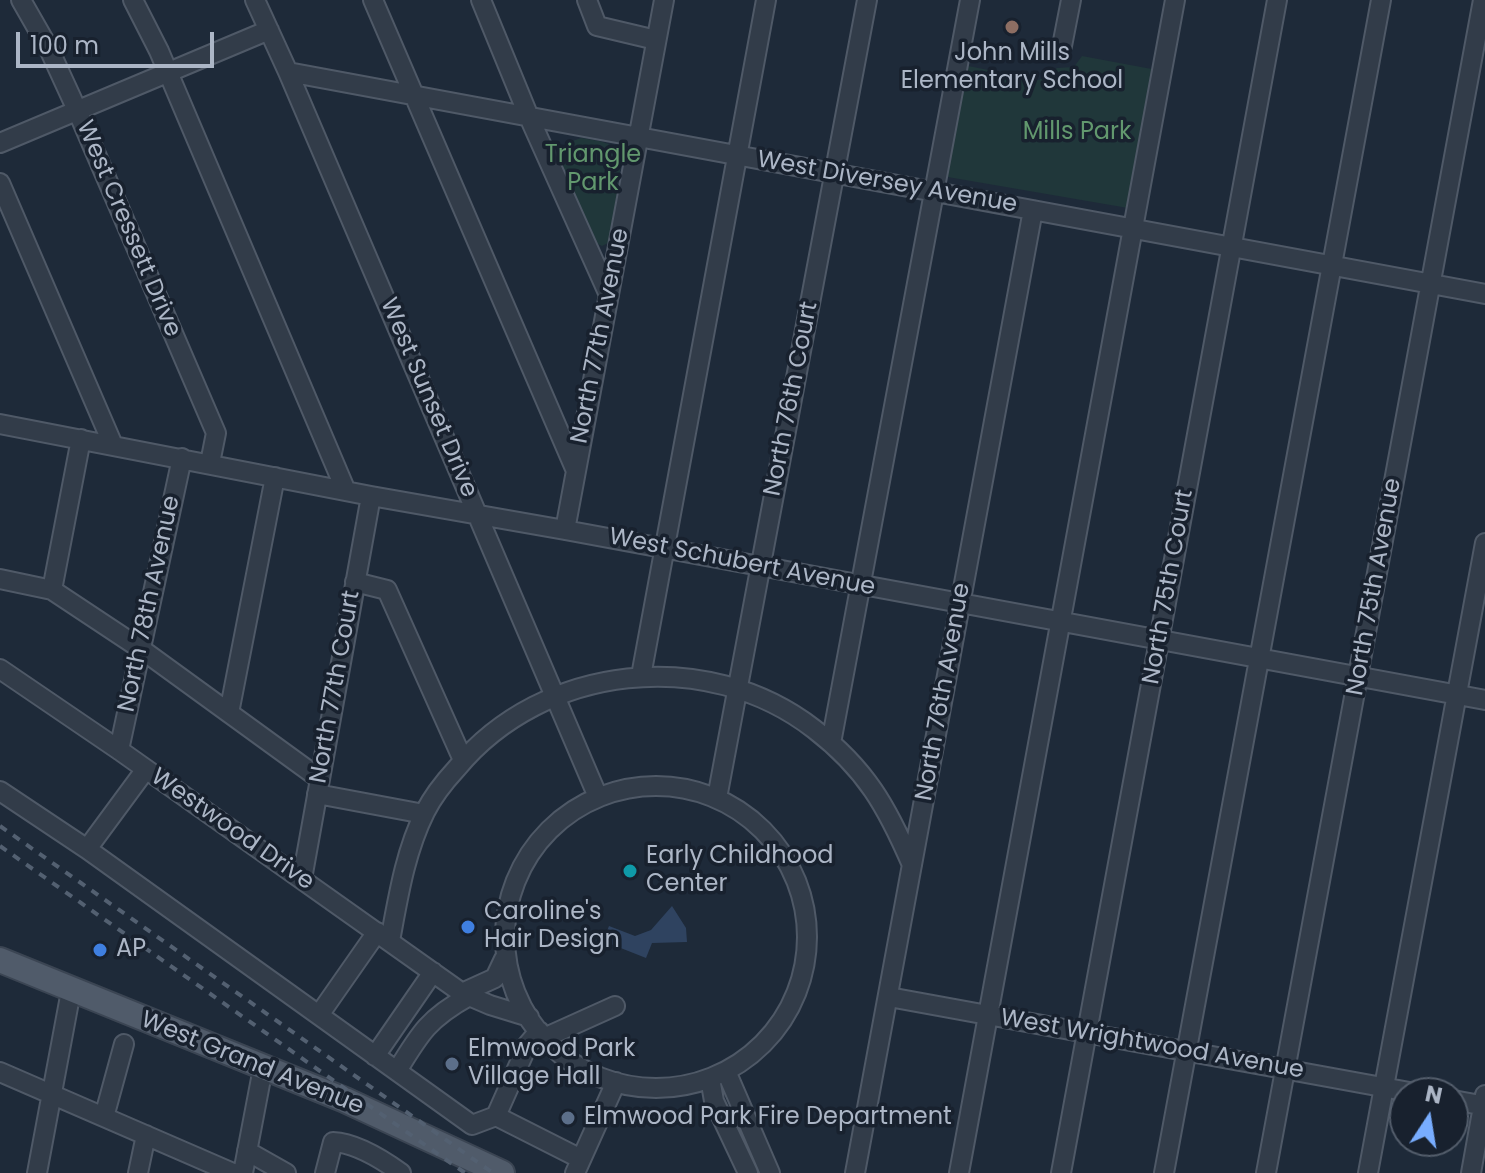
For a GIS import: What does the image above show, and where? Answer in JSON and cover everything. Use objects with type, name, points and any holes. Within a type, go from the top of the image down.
[{"type":"main road","name":"West Grand Avenue","points":[[0,960],[396,1123],[502,1173]]},
{"type":"street","name":"West Cressett Drive","points":[[21,0],[49,49],[77,110],[216,433],[210,463]]},
{"type":"street","points":[[133,0],[168,72],[346,491]]},
{"type":"street","name":"West Sunset Drive","points":[[255,0],[598,797]]},
{"type":"street","points":[[373,0],[576,471]]},
{"type":"street","points":[[481,0],[529,117],[609,295]]},
{"type":"street","points":[[587,0],[597,26],[656,40]]},
{"type":"street","name":"North 77th Avenue","points":[[565,530],[664,0]]},
{"type":"street","points":[[641,676],[766,0]]},
{"type":"street","name":"North 76th Court","points":[[717,798],[867,0]]},
{"type":"street","points":[[831,743],[970,0]]},
{"type":"street","points":[[1062,46],[1071,0]]},
{"type":"street","points":[[959,1173],[1175,0]]},
{"type":"street","name":"North 75th Court","points":[[1061,1173],[1277,0]]},
{"type":"street","points":[[1164,1173],[1381,0]]},
{"type":"street","name":"North 75th Avenue","points":[[1266,1173],[1483,0]]},
{"type":"street","points":[[0,143],[269,30]]},
{"type":"street","name":"West Diversey Avenue","points":[[288,72],[1485,294]]},
{"type":"street","points":[[0,183],[113,445]]},
{"type":"street","name":"North 76th Avenue","points":[[855,1173],[1033,210]]},
{"type":"street","name":"West Schubert Avenue","points":[[0,424],[371,496],[1485,700]]},
{"type":"street","points":[[52,590],[81,439]]},
{"type":"street","name":"North 78th Avenue","points":[[119,750],[182,458]]},
{"type":"street","points":[[229,713],[275,477]]},
{"type":"street","name":"North 77th Court","points":[[302,879],[371,496]]},
{"type":"street","points":[[1368,1173],[1485,543]]},
{"type":"street","points":[[0,579],[52,590],[229,713],[318,786],[424,814]]},
{"type":"street","points":[[355,582],[387,590],[463,760]]},
{"type":"street","name":"Westwood Drive","points":[[0,669],[433,972],[466,994],[537,1029]]},
{"type":"street","points":[[319,1015],[383,937],[424,814],[463,760],[497,729],[555,696],[603,681],[641,676],[698,679],[738,690],[788,711],[831,743],[876,792],[912,865]]},
{"type":"street","points":[[87,849],[146,769]]},
{"type":"street","points":[[397,1071],[440,1012],[495,978],[504,959],[509,904],[522,866],[537,843],[555,824],[598,797],[629,788],[683,788],[717,798],[754,821],[783,853],[801,892],[808,932],[802,980],[788,1012],[774,1032],[758,1049],[718,1075],[672,1087],[642,1087],[616,1082],[581,1067],[537,1029],[518,998],[504,959]]},
{"type":"street","points":[[0,791],[87,849],[472,1125],[496,1116],[537,1029],[615,1006]]},
{"type":"street","points":[[375,1056],[433,972]]},
{"type":"street","points":[[37,1173],[71,991]]},
{"type":"street","name":"West Wrightwood Avenue","points":[[889,997],[1389,1088]]},
{"type":"street","points":[[104,1117],[124,1044]]},
{"type":"street","points":[[243,1173],[263,1068]]},
{"type":"street","points":[[0,1072],[233,1173]]},
{"type":"street","points":[[718,1075],[714,1101],[748,1173]]},
{"type":"street","points":[[718,1075],[770,1173]]},
{"type":"street","points":[[496,1116],[578,1166],[616,1082]]},
{"type":"street","points":[[1471,1173],[1484,1102]]},
{"type":"street","points":[[138,1173],[146,1135]]},
{"type":"street","points":[[325,1173],[333,1142],[343,1142],[359,1149],[401,1173]]},
{"type":"street","points":[[247,1151],[286,1173]]},
{"type":"green space","name":"Mills Park","points":[[1082,56],[1157,70],[1128,208],[942,176],[963,65],[1039,80],[1057,68],[1074,67]]},
{"type":"green space","name":"Triangle Park","points":[[581,138],[610,145],[622,157],[611,236],[608,243],[602,246],[594,242],[560,165],[564,147]]},
{"type":"water","points":[[672,906],[686,928],[687,942],[652,943],[646,958],[603,941],[609,926],[635,936],[651,930]]},
{"type":"railway","points":[[0,826],[493,1173]]},
{"type":"railway","points":[[0,846],[465,1173]]},
{"type":"place","name":"John Mills Elementary School","points":[[1012,27]]},
{"type":"place","name":"Early Childhood Center","points":[[630,871]]},
{"type":"place","name":"Caroline's Hair Design","points":[[468,927]]},
{"type":"place","name":"AP","points":[[100,950]]},
{"type":"place","name":"Elmwood Park Village Hall","points":[[452,1064]]},
{"type":"place","name":"Elmwood Park Fire Department","points":[[568,1118]]}]
